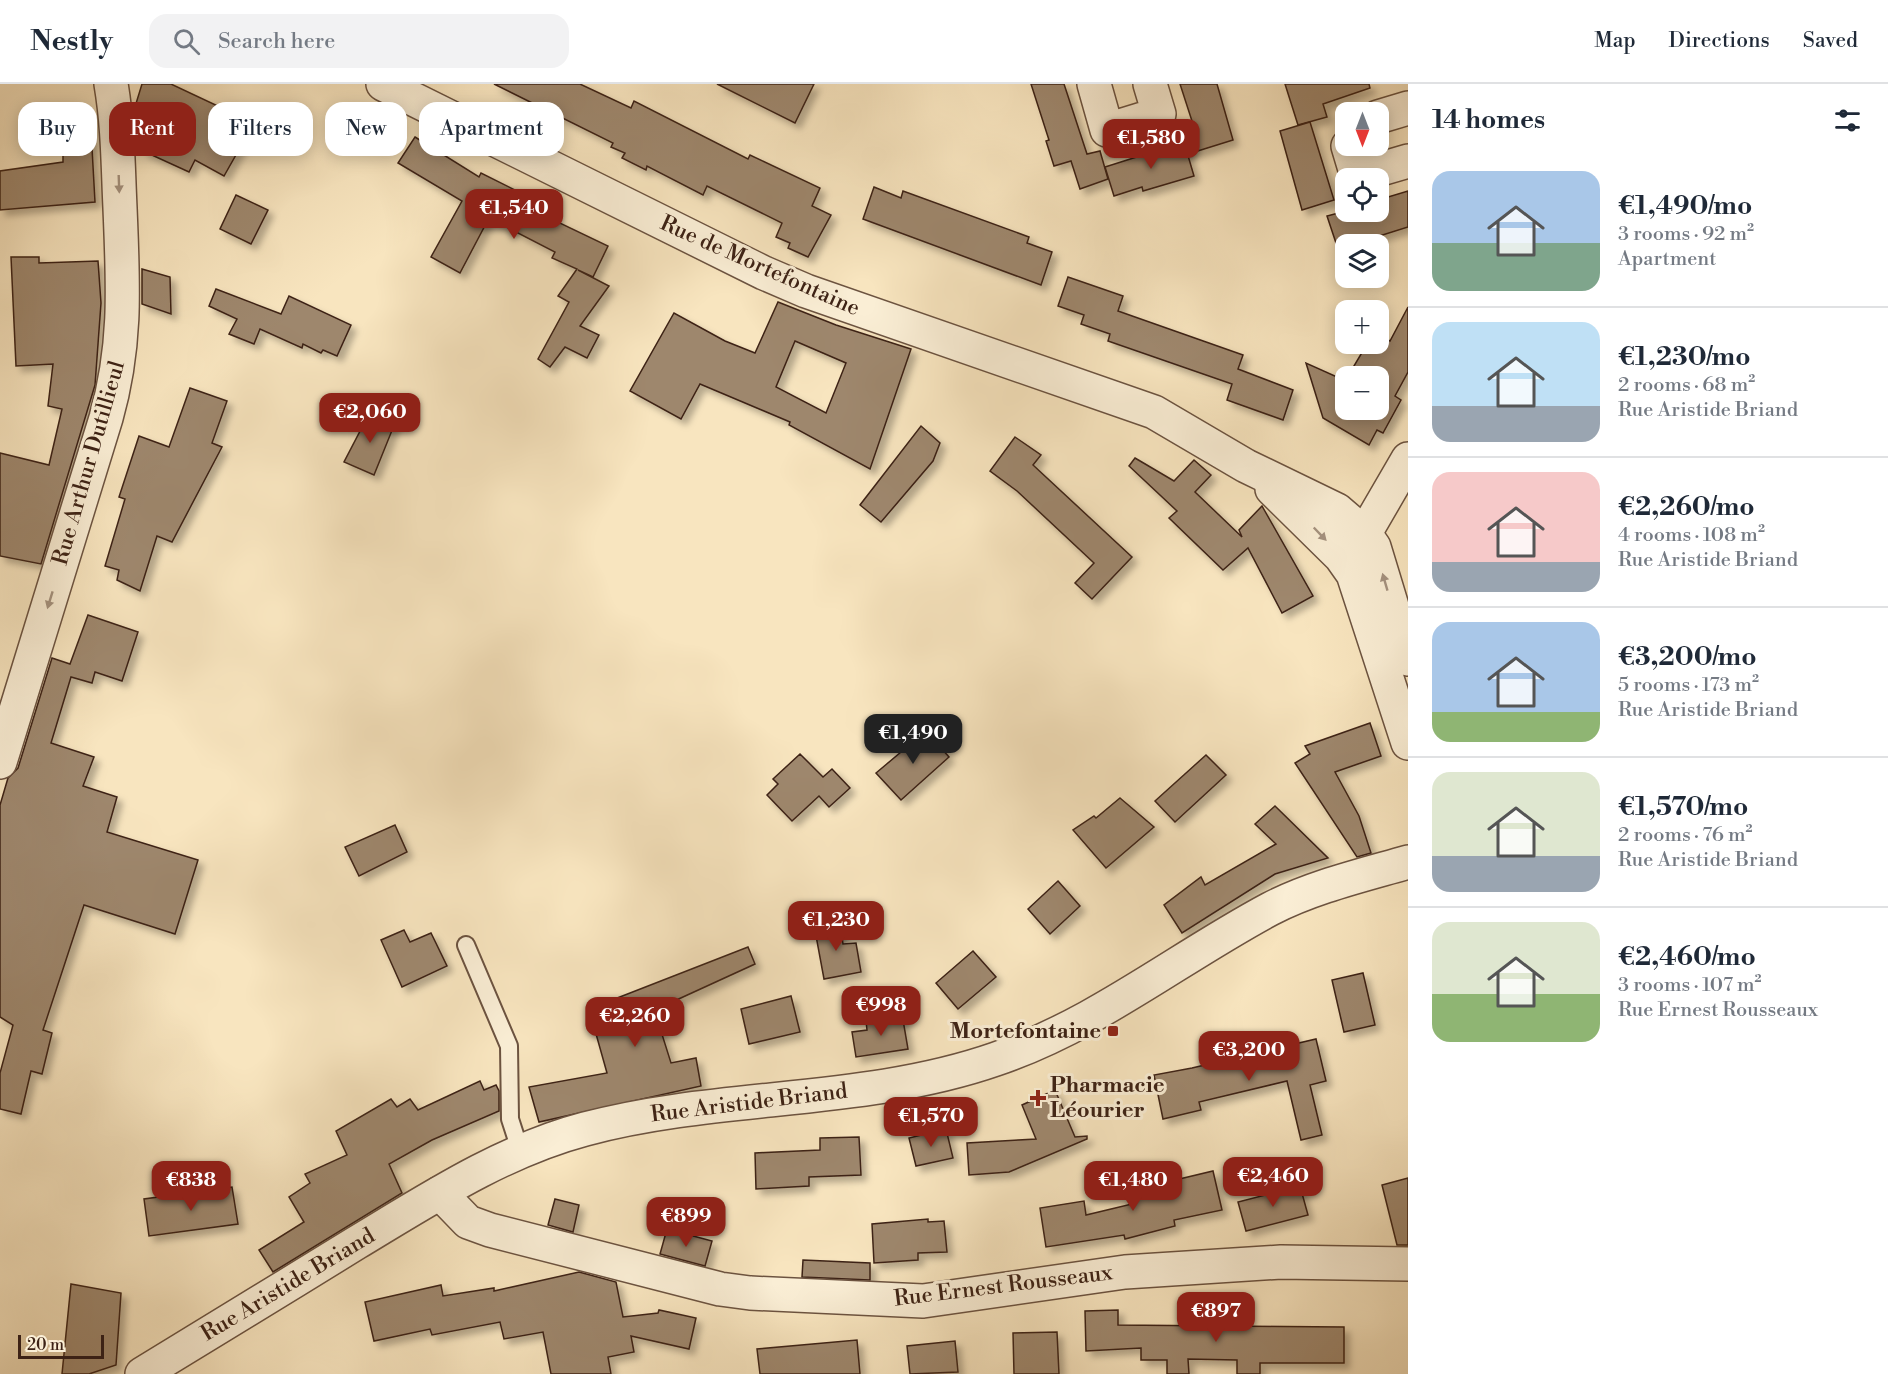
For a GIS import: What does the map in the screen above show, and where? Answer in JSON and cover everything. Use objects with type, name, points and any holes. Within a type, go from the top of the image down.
[{"type":"street","name":"Rue Arthur Dutillieul","points":[[0,762],[103,429],[118,371],[123,329],[123,290],[117,130],[111,84]]},
{"type":"street","name":"Rue de Mortefontaine","points":[[383,84],[764,273],[842,306],[1154,412],[1246,466],[1337,510],[1365,534],[1377,554],[1408,659]]},
{"type":"street","points":[[1094,84],[1107,130],[1159,114],[1150,84]]},
{"type":"street","points":[[1389,114],[1408,108]]},
{"type":"street","points":[[1351,156],[1357,176],[1408,161]]},
{"type":"street","points":[[1347,564],[1408,459]]},
{"type":"street","name":"Rue de Mortefontaine","points":[[1246,466],[1288,502],[1347,564],[1358,584],[1408,743]]},
{"type":"street","name":"Rue Aristide Briand","points":[[142,1374],[440,1193],[520,1150],[588,1128],[649,1116],[897,1085],[972,1067],[1028,1047],[1095,1014],[1273,907],[1408,862]]},
{"type":"street","name":"Rue Ernest Rousseaux","points":[[440,1193],[468,1222],[490,1230],[720,1289],[750,1293],[923,1300],[1125,1272],[1281,1262],[1408,1264]]},
{"type":"lane","points":[[466,945],[509,1046],[510,1119],[520,1150]]},
{"type":"building","points":[[142,84],[171,84],[209,102],[208,156],[235,156],[224,176],[195,160],[189,172],[154,156],[196,156],[196,102],[136,102]]},
{"type":"building","points":[[494,84],[580,84],[631,108],[634,101],[748,159],[750,155],[820,188],[812,206],[831,215],[808,257],[788,248],[790,243],[776,237],[782,223],[707,186],[703,195],[647,166],[646,170],[622,158],[625,153],[611,147],[613,143],[564,119],[564,102],[530,102]]},
{"type":"building","points":[[717,84],[814,84],[795,123]]},
{"type":"building","points":[[1031,84],[1064,84],[1087,154],[1100,151],[1108,179],[1080,189],[1071,161],[1054,166],[1046,141],[1049,140]]},
{"type":"building","points":[[1180,84],[1217,84],[1233,140],[1188,154],[1179,126],[1192,121]]},
{"type":"building","points":[[1285,84],[1369,84],[1370,88],[1323,104],[1327,117],[1298,125]]},
{"type":"building","points":[[1310,122],[1334,200],[1302,210],[1280,131]]},
{"type":"building","points":[[415,137],[419,140],[419,156],[445,156],[479,177],[481,173],[525,195],[520,204],[608,246],[593,277],[578,270],[609,286],[580,326],[599,335],[587,358],[565,347],[550,367],[538,359],[569,302],[558,296],[577,269],[552,258],[555,252],[489,218],[460,273],[431,257],[462,201],[398,163],[403,156],[407,156],[407,149]]},
{"type":"building","points":[[1184,142],[1194,176],[1143,191],[1142,187],[1114,196],[1105,167]]},
{"type":"building","points":[[63,156],[92,156],[95,202],[0,210],[0,171],[63,162]]},
{"type":"building","points":[[874,187],[901,198],[903,191],[1029,237],[1027,243],[1052,252],[1041,285],[863,219]]},
{"type":"building","points":[[1408,191],[1408,227],[1386,234],[1335,234],[1335,240],[1327,216],[1335,214],[1335,222],[1389,222],[1389,197]]},
{"type":"building","points":[[236,195],[268,210],[251,244],[220,229]]},
{"type":"building","points":[[11,257],[39,257],[39,263],[98,261],[101,303],[95,385],[41,564],[0,556],[0,453],[49,465],[62,409],[48,406],[53,364],[16,366]]},
{"type":"building","points":[[142,269],[170,277],[171,314],[142,304]]},
{"type":"building","points":[[1068,277],[1123,296],[1118,311],[1243,355],[1238,369],[1293,390],[1283,420],[1227,400],[1232,384],[1108,341],[1110,334],[1081,324],[1084,315],[1058,306]]},
{"type":"building","points":[[216,289],[281,314],[289,296],[351,325],[337,356],[323,350],[321,353],[303,344],[302,348],[260,329],[254,344],[229,334],[237,319],[209,306]]},
{"type":"building","points":[[778,302],[836,325],[911,349],[870,469],[789,425],[790,422],[700,384],[681,419],[630,391],[674,313],[725,341],[755,353]],"holes":[[[795,341],[846,363],[826,413],[776,387]]]},
{"type":"building","points":[[1408,307],[1408,372],[1395,396],[1401,400],[1383,433],[1377,430],[1369,445],[1323,418],[1306,363],[1335,376],[1335,420],[1389,420],[1389,366],[1354,366],[1361,354],[1389,354],[1390,341]]},
{"type":"building","points":[[190,388],[227,401],[212,443],[222,447],[172,542],[157,536],[140,591],[117,580],[119,570],[105,566],[125,499],[119,497],[139,436],[169,447]]},
{"type":"building","points":[[370,412],[395,423],[374,475],[344,462]]},
{"type":"building","points":[[921,426],[940,443],[933,461],[881,522],[860,505]]},
{"type":"building","points":[[1015,437],[1041,455],[1033,465],[1132,557],[1092,599],[1075,583],[1094,563],[1017,491],[990,471]]},
{"type":"building","points":[[1135,458],[1174,481],[1194,460],[1211,475],[1195,492],[1242,537],[1239,530],[1262,506],[1313,596],[1282,613],[1248,548],[1223,570],[1169,518],[1177,511],[1129,466]]},
{"type":"building","points":[[88,615],[138,632],[122,681],[95,672],[92,683],[71,677],[51,743],[94,757],[83,786],[117,797],[107,832],[198,860],[175,934],[84,905],[43,1030],[52,1033],[42,1074],[31,1071],[21,1114],[0,1109],[0,1073],[13,1025],[0,1017],[0,805],[8,778],[18,768],[52,658],[70,664]]},
{"type":"building","points":[[1370,723],[1381,756],[1335,772],[1359,816],[1371,853],[1357,857],[1295,763],[1310,754],[1305,746]]},
{"type":"building","points":[[926,731],[949,757],[901,800],[876,773]]},
{"type":"building","points":[[800,754],[823,777],[832,769],[850,788],[829,807],[819,796],[792,821],[767,795],[778,784],[773,779]]},
{"type":"building","points":[[1206,755],[1226,775],[1175,822],[1155,801]]},
{"type":"building","points":[[1120,798],[1154,827],[1106,868],[1073,830],[1094,816],[1096,818]]},
{"type":"building","points":[[1275,806],[1328,858],[1275,874],[1182,933],[1164,905],[1201,877],[1205,885],[1276,844],[1255,824]]},
{"type":"building","points":[[395,825],[407,852],[359,876],[345,847]]},
{"type":"building","points":[[1058,881],[1080,906],[1050,934],[1028,909]]},
{"type":"building","points":[[840,922],[843,944],[856,943],[861,972],[824,979],[814,925]]},
{"type":"building","points":[[404,930],[410,942],[431,933],[447,966],[402,987],[381,940]]},
{"type":"building","points":[[748,947],[755,964],[635,1019],[640,1033],[660,1028],[671,1063],[696,1058],[701,1086],[539,1122],[529,1087],[607,1073],[589,1009]]},
{"type":"building","points":[[973,951],[996,977],[958,1009],[936,983]]},
{"type":"building","points":[[1363,973],[1375,1025],[1344,1032],[1332,980]]},
{"type":"building","points":[[791,996],[800,1032],[749,1044],[741,1009]]},
{"type":"building","points":[[902,1014],[908,1049],[856,1057],[852,1032],[867,1030],[866,1021]]},
{"type":"building","points":[[1316,1039],[1326,1081],[1310,1085],[1322,1135],[1301,1140],[1287,1081],[1199,1102],[1201,1110],[1163,1119],[1154,1075]]},
{"type":"building","points":[[480,1081],[484,1090],[496,1085],[499,1091],[499,1111],[432,1140],[389,1164],[402,1193],[273,1272],[259,1250],[304,1222],[289,1197],[310,1183],[305,1174],[347,1155],[336,1131],[391,1099],[397,1107],[410,1099],[418,1110]]},
{"type":"building","points":[[1055,1090],[1075,1137],[1087,1136],[1087,1139],[1009,1172],[969,1175],[967,1143],[1036,1139],[1022,1105]]},
{"type":"building","points":[[946,1129],[953,1158],[916,1166],[909,1138]]},
{"type":"building","points":[[859,1137],[861,1175],[809,1177],[809,1186],[756,1189],[755,1153],[820,1150],[820,1138]]},
{"type":"building","points":[[1213,1171],[1222,1210],[1174,1220],[1175,1226],[1125,1239],[1124,1235],[1046,1247],[1040,1208],[1084,1201],[1086,1215],[1132,1204],[1129,1191]]},
{"type":"building","points":[[1408,1178],[1408,1245],[1397,1245],[1382,1185]]},
{"type":"building","points":[[1300,1186],[1308,1215],[1246,1231],[1238,1202]]},
{"type":"building","points":[[232,1187],[238,1224],[149,1236],[144,1199]]},
{"type":"building","points":[[555,1199],[579,1205],[573,1232],[548,1225]]},
{"type":"building","points":[[928,1219],[928,1222],[944,1221],[947,1252],[918,1253],[918,1260],[874,1263],[872,1224]]},
{"type":"building","points":[[667,1229],[712,1241],[705,1266],[660,1254]]},
{"type":"building","points":[[803,1260],[870,1263],[870,1280],[802,1277]]},
{"type":"building","points":[[579,1272],[616,1282],[623,1317],[658,1313],[659,1310],[696,1318],[689,1349],[631,1336],[634,1352],[608,1357],[611,1374],[551,1374],[543,1332],[504,1339],[500,1322],[432,1335],[430,1329],[374,1341],[365,1302],[441,1285],[443,1296],[494,1288],[494,1291]]},
{"type":"building","points":[[71,1284],[121,1293],[116,1365],[89,1374],[62,1374]]},
{"type":"building","points":[[1118,1310],[1118,1325],[1344,1327],[1344,1363],[1260,1363],[1260,1374],[1237,1374],[1237,1360],[1188,1359],[1189,1374],[1167,1374],[1167,1360],[1141,1360],[1141,1348],[1086,1351],[1085,1311]]},
{"type":"building","points":[[1057,1332],[1059,1374],[1014,1374],[1013,1333]]},
{"type":"building","points":[[857,1340],[860,1374],[760,1374],[757,1349]]},
{"type":"building","points":[[955,1341],[958,1372],[910,1374],[907,1346]]},
{"type":"place","name":"Mortefontaine","points":[[1113,1031]]},
{"type":"place","name":"Pharmacie Léourier","points":[[1038,1098]]}]
